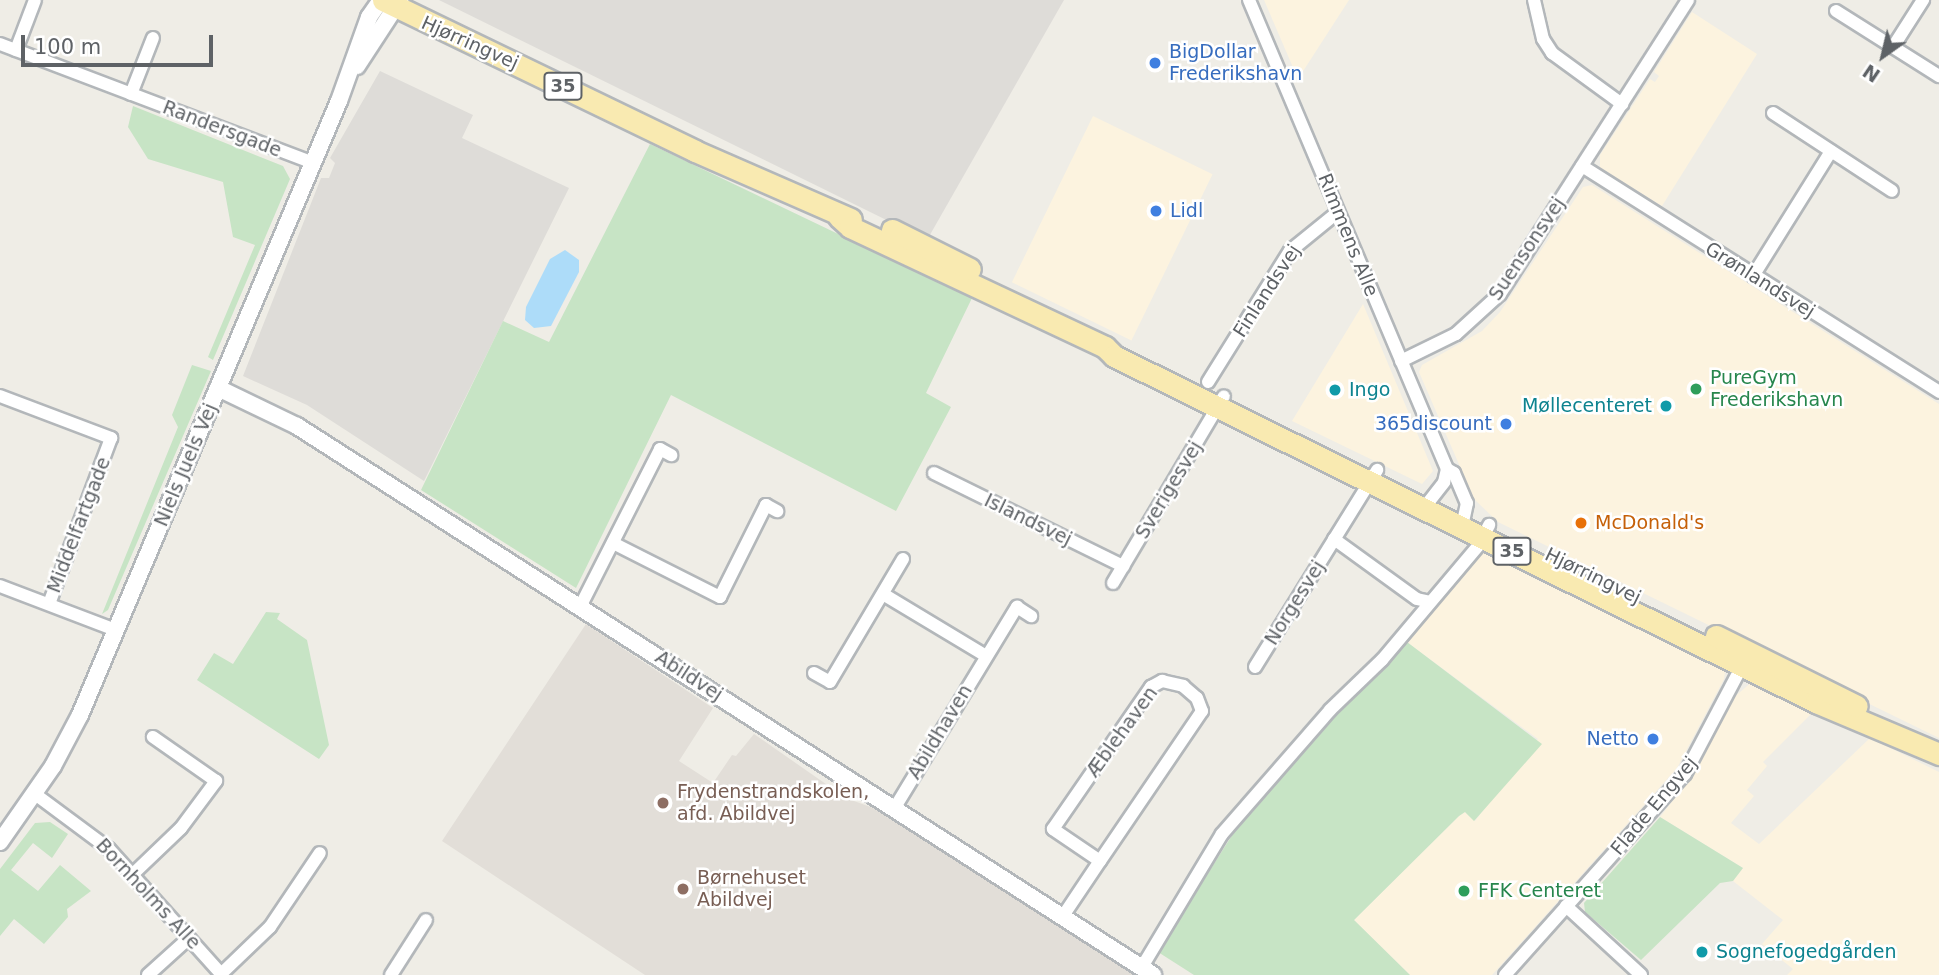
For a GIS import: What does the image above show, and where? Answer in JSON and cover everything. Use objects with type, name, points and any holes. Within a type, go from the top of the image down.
[{"type":"main road","name":"Hjørringvej","points":[[394,1],[677,128],[710,155],[839,217],[880,225],[940,253],[1023,307],[1105,347],[1114,356],[1217,395],[1373,476],[1746,659],[1908,744],[1931,751]]},
{"type":"street","points":[[16,50],[35,0]]},
{"type":"street","name":"Rimmens Alle","points":[[1250,0],[1447,469],[1459,484],[1465,521]]},
{"type":"street","points":[[1534,0],[1543,39],[1552,53],[1622,104]]},
{"type":"street","name":"Suensonsvej","points":[[1401,361],[1456,334],[1492,304],[1688,0]]},
{"type":"street","points":[[1893,47],[1923,0]]},
{"type":"street","name":"Niels Juels Vej","points":[[0,842],[35,794],[80,715],[349,76],[394,1]]},
{"type":"street","points":[[1836,11],[1939,76]]},
{"type":"street","points":[[131,94],[153,38]]},
{"type":"street","name":"Randersgade","points":[[0,44],[313,163]]},
{"type":"street","points":[[1773,113],[1892,191]]},
{"type":"street","points":[[1753,276],[1831,151]]},
{"type":"street","name":"Grønlandsvej","points":[[1582,166],[1939,391]]},
{"type":"street","name":"Finlandsvej","points":[[1217,395],[1290,251],[1338,212]]},
{"type":"street","name":"Abildvej","points":[[218,388],[297,426],[1147,971]]},
{"type":"street","name":"Sverigesvej","points":[[1113,583],[1217,395]]},
{"type":"street","name":"Middelfartgade","points":[[0,396],[111,438],[49,604]]},
{"type":"street","points":[[580,607],[660,449],[671,455]]},
{"type":"street","points":[[1429,503],[1447,469]]},
{"type":"street","name":"Islandsvej","points":[[934,473],[1123,566]]},
{"type":"street","name":"Norgesvej","points":[[1255,667],[1373,476]]},
{"type":"street","points":[[613,543],[720,597],[766,505],[777,511]]},
{"type":"street","points":[[1147,971],[1222,834],[1330,710],[1382,660],[1486,531]]},
{"type":"street","name":"Norgesvej","points":[[1334,539],[1417,599],[1430,602]]},
{"type":"street","points":[[814,673],[830,682],[903,559]]},
{"type":"street","name":"Middelfartgade","points":[[0,586],[116,630]]},
{"type":"street","points":[[883,594],[986,656]]},
{"type":"street","name":"Abildhaven","points":[[894,809],[1017,607],[1031,616]]},
{"type":"street","name":"Flade Engvej","points":[[1506,975],[1685,774],[1746,659]]},
{"type":"street","name":"Æblehaven","points":[[1063,916],[1202,711],[1197,698],[1182,685],[1162,681],[1151,687],[1053,829],[1100,861]]},
{"type":"street","points":[[133,874],[181,828],[216,781],[153,737]]},
{"type":"street","name":"Bornholms Alle","points":[[35,794],[85,828],[133,874],[221,975]]},
{"type":"street","points":[[221,975],[271,927],[320,853]]},
{"type":"street","points":[[1566,906],[1641,975]]},
{"type":"street","points":[[391,975],[426,920]]},
{"type":"street","points":[[148,975],[189,938]]},
{"type":"shaded area","points":[[439,0],[1064,0],[927,240]]},
{"type":"shaded area","points":[[1264,0],[1349,0],[1298,79]]},
{"type":"shaded area","points":[[1692,12],[1757,54],[1662,206],[1600,168],[1600,155],[1650,79],[1655,82],[1659,76],[1654,72]]},
{"type":"shaded area","points":[[380,71],[473,115],[462,138],[569,188],[424,481],[307,405],[243,376],[321,178],[329,178],[335,163],[330,158]]},
{"type":"shaded area","points":[[1093,116],[1213,174],[1131,341],[1012,282]]},
{"type":"shaded area","points":[[1592,185],[1939,404],[1939,738],[1498,522],[1474,499],[1419,372],[1422,365],[1482,331],[1500,312],[1583,187]]},
{"type":"shaded area","points":[[1363,304],[1433,471],[1422,484],[1292,421]]},
{"type":"shaded area","points":[[1482,548],[1531,577],[1726,667],[1724,679],[1677,768],[1492,975],[1410,975],[1354,920],[1459,816],[1465,812],[1475,821],[1538,739],[1404,640]]},
{"type":"shaded area","name":"Frydenstrandskolen, afd. Abildvej","points":[[586,624],[713,708],[679,761],[713,783],[732,755],[736,756],[754,734],[846,798],[873,808],[1136,975],[645,975],[442,841]]},
{"type":"shaded area","points":[[1753,681],[1815,710],[1763,762],[1767,766],[1747,790],[1754,796],[1731,823],[1759,844],[1870,738],[1939,772],[1939,975],[1787,975],[1793,969],[1762,944],[1783,920],[1733,881],[1743,868],[1660,817],[1689,780],[1733,698]]},
{"type":"green space","points":[[133,106],[283,166],[290,179],[213,360],[208,357],[255,245],[233,237],[223,182],[148,159],[128,127]]},
{"type":"green space","points":[[650,144],[972,298],[926,393],[951,407],[896,511],[671,395],[576,588],[421,490],[503,321],[549,342]]},
{"type":"green space","points":[[192,365],[211,371],[108,610],[102,614],[178,427],[172,415]]},
{"type":"green space","points":[[266,612],[280,613],[277,619],[307,640],[329,745],[319,759],[197,680],[214,653],[233,664]]},
{"type":"green space","points":[[1407,642],[1542,744],[1474,821],[1465,812],[1459,816],[1354,920],[1410,975],[1194,975],[1158,952],[1236,829],[1335,713]]},
{"type":"green space","points":[[1660,817],[1743,868],[1733,881],[1720,883],[1641,960],[1585,912],[1584,903]]},
{"type":"green space","points":[[50,822],[68,834],[52,858],[33,843],[11,870],[38,891],[60,865],[91,891],[67,909],[68,917],[44,944],[14,919],[0,936],[0,869],[35,823]]},
{"type":"water","points":[[565,250],[579,260],[579,272],[551,326],[534,328],[525,320],[526,307],[550,259]]},
{"type":"place","name":"BigDollar Frederikshavn","points":[[1155,63]]},
{"type":"place","name":"Lidl","points":[[1156,211]]},
{"type":"place","name":"PureGym Frederikshavn","points":[[1696,389]]},
{"type":"place","name":"Ingo","points":[[1335,390]]},
{"type":"place","name":"Møllecenteret","points":[[1666,406]]},
{"type":"place","name":"365discount","points":[[1506,424]]},
{"type":"place","name":"McDonald's","points":[[1581,523]]},
{"type":"place","name":"Netto","points":[[1653,739]]},
{"type":"place","name":"Frydenstrandskolen, afd. Abildvej","points":[[663,803]]},
{"type":"place","name":"Børnehuset Abildvej","points":[[683,889]]},
{"type":"place","name":"FFK Centeret","points":[[1464,891]]},
{"type":"place","name":"Sognefogedgården","points":[[1702,952]]}]
